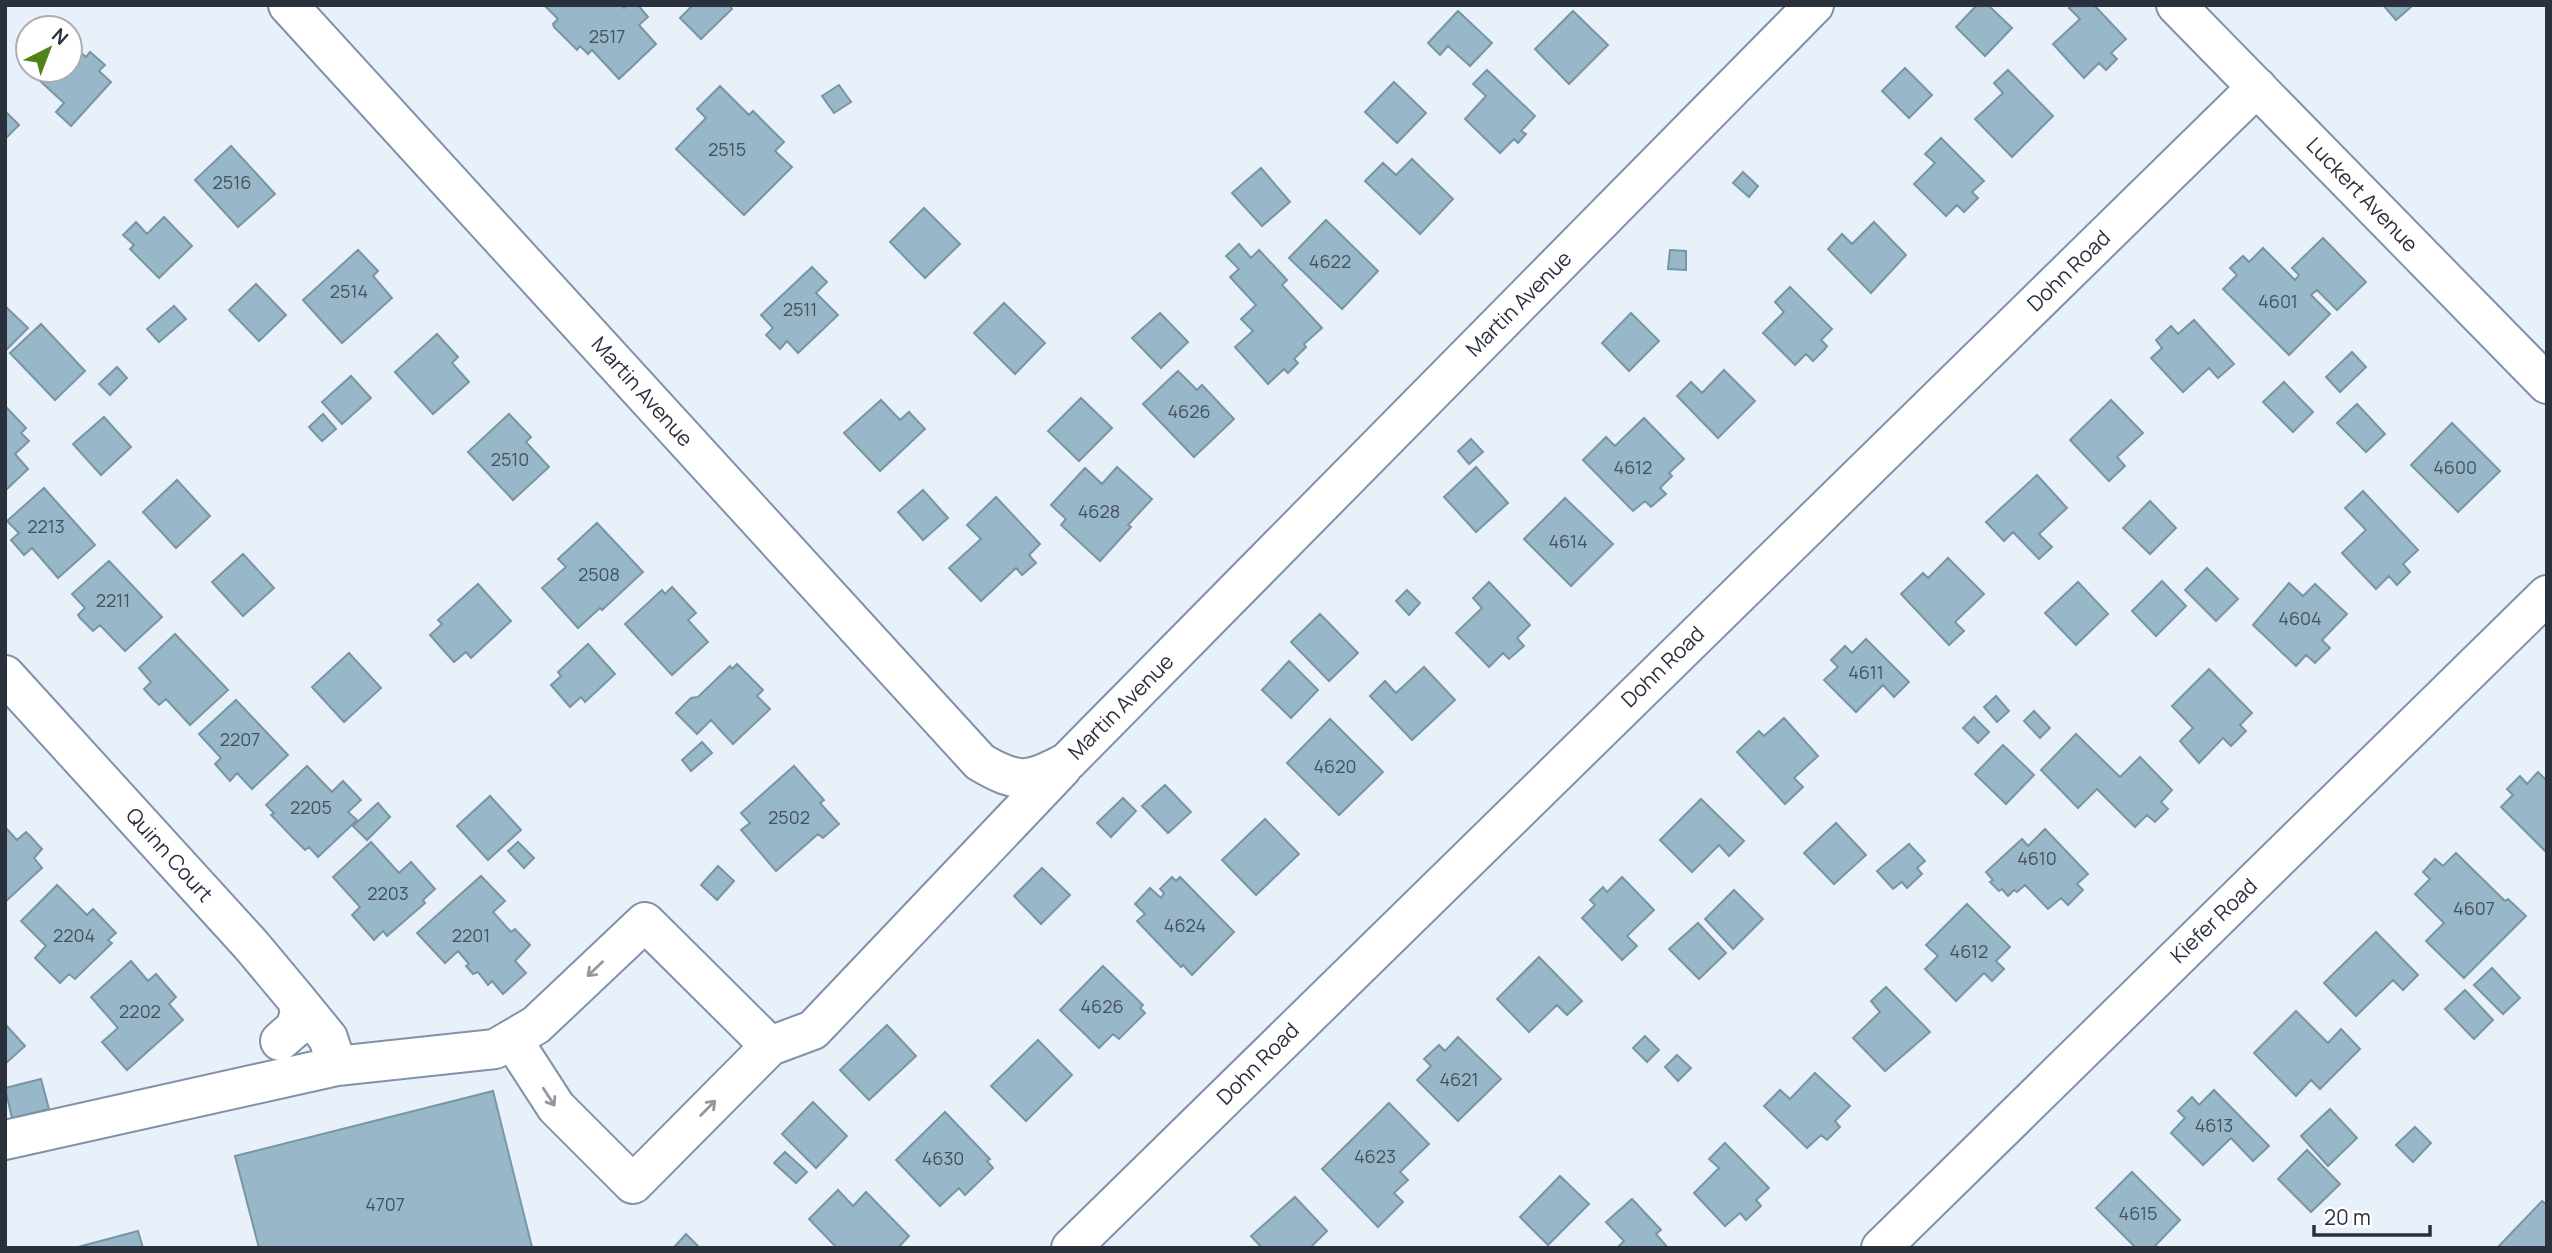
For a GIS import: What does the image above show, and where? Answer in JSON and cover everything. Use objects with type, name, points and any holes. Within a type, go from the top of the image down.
[{"type":"street","name":"Martin Avenue","points":[[288,5],[980,762],[995,771],[1018,778],[1035,779],[1067,762],[1814,5]]},
{"type":"street","name":"Luckert Avenue","points":[[2176,5],[2547,384]]},
{"type":"street","name":"Dohn Road","points":[[1070,1248],[2257,87]]},
{"type":"street","name":"Kiefer Road","points":[[1881,1248],[2547,595]]},
{"type":"street","name":"Quinn Court","points":[[5,675],[251,945],[328,1038],[337,1066]]},
{"type":"street","points":[[512,1039],[556,1107],[633,1184],[770,1046],[813,1030],[1067,762]]},
{"type":"street","points":[[5,1140],[337,1066],[495,1049],[536,1025],[645,922],[770,1046]]},
{"type":"street","points":[[280,1041],[295,1028],[300,1013],[297,1000]]},
{"type":"building","points":[[544,5],[621,5],[624,8],[626,5],[638,5],[648,17],[639,25],[656,44],[619,79],[592,50],[588,54],[580,46],[577,50],[554,27],[553,24],[558,19]]},
{"type":"building","points":[[693,5],[729,5],[732,9],[701,39],[680,18]]},
{"type":"building","points":[[1977,5],[1988,5],[2012,28],[1985,56],[1956,27]]},
{"type":"building","points":[[2072,5],[2094,5],[2126,39],[2111,53],[2117,59],[2106,70],[2099,63],[2084,78],[2053,44],[2080,19],[2069,8]]},
{"type":"building","points":[[2383,5],[2409,5],[2411,7],[2396,20]]},
{"type":"building","points":[[1458,11],[1492,43],[1470,66],[1448,46],[1440,55],[1428,43]]},
{"type":"building","points":[[1573,11],[1608,45],[1569,84],[1535,49]]},
{"type":"building","points":[[90,52],[105,65],[99,71],[111,82],[71,126],[56,112],[64,103],[43,84],[84,84],[84,55],[86,57]]},
{"type":"building","points":[[1905,68],[1932,95],[1909,118],[1882,91]]},
{"type":"building","points":[[1487,70],[1535,116],[1521,131],[1526,134],[1518,143],[1514,139],[1500,153],[1465,119],[1486,96],[1473,84]]},
{"type":"building","points":[[2008,70],[2053,116],[2012,157],[1975,119],[2003,93],[1994,83]]},
{"type":"building","points":[[1394,82],[1426,113],[1397,143],[1365,112]]},
{"type":"building","points":[[839,85],[851,102],[834,113],[822,96]]},
{"type":"building","points":[[720,86],[749,115],[753,111],[784,142],[775,151],[792,167],[744,215],[676,149],[706,118],[697,109]]},
{"type":"building","points":[[5,111],[19,125],[5,139]]},
{"type":"building","points":[[1941,138],[1984,181],[1972,192],[1978,198],[1964,212],[1957,205],[1946,216],[1914,184],[1935,163],[1925,154]]},
{"type":"building","points":[[231,146],[275,194],[238,227],[195,180]]},
{"type":"building","points":[[1412,159],[1453,199],[1420,234],[1365,181],[1383,163],[1396,175]]},
{"type":"building","points":[[1261,168],[1290,202],[1262,226],[1232,193]]},
{"type":"building","points":[[1743,172],[1758,186],[1749,197],[1733,183]]},
{"type":"building","points":[[924,208],[960,244],[925,278],[890,242]]},
{"type":"building","points":[[164,217],[192,246],[159,278],[130,249],[134,245],[123,235],[136,222],[147,234]]},
{"type":"building","points":[[1326,220],[1378,271],[1342,309],[1289,258]]},
{"type":"building","points":[[1874,222],[1906,255],[1871,293],[1828,249],[1842,234],[1852,244]]},
{"type":"building","points":[[2323,238],[2366,282],[2337,310],[2317,290],[2311,295],[2330,314],[2289,355],[2223,289],[2237,275],[2230,268],[2243,256],[2249,262],[2263,248],[2295,280],[2299,275],[2292,268]]},
{"type":"building","points":[[1239,244],[1251,258],[1259,250],[1287,280],[1282,285],[1322,328],[1304,344],[1306,347],[1294,359],[1298,363],[1288,373],[1284,369],[1268,384],[1235,347],[1253,331],[1241,319],[1256,305],[1230,277],[1239,269],[1226,256]]},
{"type":"building","points":[[358,250],[378,271],[373,276],[392,298],[342,343],[303,300]]},
{"type":"building","points":[[1670,250],[1686,251],[1686,270],[1668,269]]},
{"type":"building","points":[[812,267],[827,282],[816,293],[838,315],[798,353],[787,341],[780,349],[766,335],[773,328],[761,315]]},
{"type":"building","points":[[256,284],[286,315],[259,341],[229,310]]},
{"type":"building","points":[[1790,287],[1832,329],[1821,340],[1827,346],[1813,361],[1806,354],[1795,365],[1763,333],[1784,312],[1775,302]]},
{"type":"building","points":[[1004,303],[1045,343],[1015,374],[974,333]]},
{"type":"building","points":[[5,306],[28,328],[5,351]]},
{"type":"building","points":[[174,306],[186,319],[159,342],[147,329]]},
{"type":"building","points":[[1160,313],[1188,342],[1161,368],[1132,338]]},
{"type":"building","points":[[1631,313],[1659,341],[1629,371],[1602,343]]},
{"type":"building","points":[[2194,320],[2234,364],[2218,378],[2209,368],[2183,392],[2151,358],[2162,348],[2156,340],[2171,326],[2178,334]]},
{"type":"building","points":[[41,324],[85,371],[55,400],[10,353]]},
{"type":"building","points":[[437,334],[458,357],[452,363],[469,382],[433,414],[395,372]]},
{"type":"building","points":[[2352,352],[2366,367],[2340,392],[2326,377]]},
{"type":"building","points":[[117,367],[127,378],[110,395],[99,384]]},
{"type":"building","points":[[1724,370],[1755,401],[1718,438],[1677,396],[1691,382],[1702,393]]},
{"type":"building","points":[[1178,371],[1197,390],[1202,385],[1234,419],[1194,457],[1143,404]]},
{"type":"building","points":[[351,376],[371,398],[342,424],[322,402]]},
{"type":"building","points":[[2284,382],[2313,412],[2293,432],[2263,402]]},
{"type":"building","points":[[1081,398],[1112,428],[1079,461],[1048,431]]},
{"type":"building","points":[[881,400],[900,420],[909,412],[925,429],[880,471],[844,433]]},
{"type":"building","points":[[2111,400],[2143,433],[2117,457],[2125,466],[2109,481],[2070,440]]},
{"type":"building","points":[[2357,404],[2385,434],[2366,452],[2337,423]]},
{"type":"building","points":[[5,406],[26,428],[21,433],[29,441],[15,454],[28,469],[5,491]]},
{"type":"building","points":[[323,414],[336,429],[322,441],[309,427]]},
{"type":"building","points":[[509,414],[531,437],[526,442],[549,467],[513,500],[468,452]]},
{"type":"building","points":[[104,417],[131,447],[101,475],[73,444]]},
{"type":"building","points":[[1644,418],[1684,459],[1669,473],[1672,476],[1660,488],[1666,494],[1651,507],[1645,501],[1633,511],[1583,460],[1606,437],[1615,446]]},
{"type":"building","points":[[2452,423],[2500,471],[2458,512],[2411,465]]},
{"type":"building","points":[[1471,439],[1483,452],[1469,464],[1458,451]]},
{"type":"building","points":[[1117,467],[1152,499],[1100,561],[1061,525],[1066,519],[1051,505],[1085,468],[1102,484]]},
{"type":"building","points":[[1476,467],[1508,503],[1476,532],[1444,497]]},
{"type":"building","points":[[2037,475],[2067,508],[2039,534],[2052,547],[2039,559],[2013,532],[2004,541],[1986,522]]},
{"type":"building","points":[[177,480],[210,516],[176,548],[143,512]]},
{"type":"building","points":[[44,488],[95,545],[58,578],[32,548],[24,555],[11,540],[19,533],[7,521]]},
{"type":"building","points":[[923,490],[948,518],[923,540],[898,512]]},
{"type":"building","points":[[2363,491],[2418,550],[2403,564],[2410,572],[2397,585],[2389,576],[2376,589],[2342,553],[2366,530],[2345,508]]},
{"type":"building","points":[[996,497],[1040,544],[1029,555],[1036,563],[1022,575],[1016,568],[981,601],[949,568],[981,539],[967,525]]},
{"type":"building","points":[[1565,498],[1613,544],[1571,586],[1524,539]]},
{"type":"building","points":[[2150,501],[2176,528],[2150,554],[2123,528]]},
{"type":"building","points":[[597,523],[643,572],[578,628],[542,588],[566,567],[558,559]]},
{"type":"building","points":[[243,554],[274,588],[243,616],[212,582]]},
{"type":"building","points":[[1948,558],[1984,594],[1955,622],[1964,631],[1949,645],[1901,594],[1923,573],[1928,578]]},
{"type":"building","points":[[109,561],[162,617],[125,651],[100,625],[93,631],[80,618],[78,615],[85,608],[72,594]]},
{"type":"building","points":[[2207,568],[2238,599],[2216,621],[2185,590]]},
{"type":"building","points":[[2162,581],[2186,606],[2156,636],[2132,611]]},
{"type":"building","points":[[1489,582],[1530,625],[1517,638],[1524,646],[1509,659],[1503,653],[1489,667],[1456,633],[1482,608],[1473,598]]},
{"type":"building","points":[[2078,582],[2108,614],[2076,645],[2045,613]]},
{"type":"building","points":[[2289,583],[2303,596],[2315,584],[2347,614],[2322,640],[2330,648],[2315,663],[2306,655],[2296,666],[2253,625]]},
{"type":"building","points":[[478,584],[511,621],[471,658],[466,652],[454,662],[430,635],[442,624],[438,620]]},
{"type":"building","points":[[672,587],[696,613],[688,620],[708,642],[672,675],[625,624],[662,590],[665,594]]},
{"type":"building","points":[[1407,590],[1420,603],[1409,615],[1396,601]]},
{"type":"building","points":[[1320,614],[1358,653],[1329,681],[1291,642]]},
{"type":"building","points":[[175,634],[228,690],[190,725],[166,699],[159,705],[152,698],[144,689],[151,682],[139,668]]},
{"type":"building","points":[[1866,639],[1909,682],[1894,697],[1883,685],[1856,712],[1824,680],[1838,667],[1831,660],[1845,646],[1852,653]]},
{"type":"building","points":[[588,644],[615,674],[585,702],[581,697],[570,707],[551,685],[561,676],[558,672]]},
{"type":"building","points":[[349,653],[381,688],[344,722],[312,687]]},
{"type":"building","points":[[1289,661],[1318,690],[1291,718],[1262,690]]},
{"type":"building","points":[[737,664],[763,690],[757,696],[770,709],[733,744],[711,720],[697,734],[676,713],[691,698],[698,697],[730,666],[732,669]]},
{"type":"building","points":[[1424,667],[1455,700],[1412,740],[1370,696],[1385,681],[1396,693]]},
{"type":"building","points":[[2209,669],[2252,713],[2240,725],[2246,731],[2231,746],[2223,738],[2199,763],[2180,741],[2193,728],[2172,706]]},
{"type":"building","points":[[1996,696],[2009,711],[1997,722],[1984,707]]},
{"type":"building","points":[[236,700],[288,755],[252,789],[237,773],[230,781],[215,764],[221,758],[199,734]]},
{"type":"building","points":[[2034,711],[2050,728],[2040,738],[2024,721]]},
{"type":"building","points":[[1974,717],[1989,732],[1978,743],[1963,728]]},
{"type":"building","points":[[1784,718],[1818,756],[1794,778],[1803,787],[1785,804],[1737,752],[1759,731],[1764,736]]},
{"type":"building","points":[[1330,719],[1383,772],[1339,815],[1287,763]]},
{"type":"building","points":[[2076,734],[2120,777],[2140,757],[2172,790],[2161,802],[2168,809],[2155,822],[2147,815],[2135,827],[2097,789],[2078,808],[2041,770]]},
{"type":"building","points":[[702,742],[712,753],[691,771],[682,760]]},
{"type":"building","points":[[2003,745],[2034,775],[2006,804],[1975,774]]},
{"type":"building","points":[[307,766],[332,792],[343,781],[361,800],[348,812],[357,820],[318,857],[309,847],[305,850],[271,815],[274,813],[266,805]]},
{"type":"building","points":[[794,766],[824,800],[820,803],[839,824],[823,838],[818,834],[776,871],[741,830],[750,823],[741,813]]},
{"type":"building","points":[[2538,772],[2547,781],[2547,853],[2501,807],[2513,795],[2507,789],[2520,776],[2527,784]]},
{"type":"building","points":[[1165,785],[1191,812],[1168,833],[1142,806]]},
{"type":"building","points":[[490,796],[521,830],[488,860],[457,826]]},
{"type":"building","points":[[1123,798],[1136,811],[1111,837],[1097,823]]},
{"type":"building","points":[[1701,799],[1744,841],[1729,856],[1719,845],[1692,872],[1660,840]]},
{"type":"building","points":[[378,803],[390,817],[367,840],[353,826]]},
{"type":"building","points":[[1265,819],[1299,854],[1256,895],[1222,860]]},
{"type":"building","points":[[1836,823],[1866,855],[1834,884],[1804,853]]},
{"type":"building","points":[[5,827],[17,840],[26,832],[42,849],[34,858],[42,868],[5,902]]},
{"type":"building","points":[[2045,829],[2088,874],[2077,884],[2083,890],[2068,905],[2061,898],[2048,909],[2025,885],[2008,896],[2002,889],[1999,891],[1990,882],[1993,880],[1986,872],[2022,839],[2028,846]]},
{"type":"building","points":[[371,842],[399,873],[411,862],[435,889],[423,900],[425,903],[387,936],[383,931],[374,940],[352,915],[360,907],[333,877]]},
{"type":"building","points":[[518,842],[534,858],[524,868],[508,851]]},
{"type":"building","points":[[1909,844],[1925,861],[1917,868],[1922,874],[1907,888],[1902,882],[1893,889],[1877,871]]},
{"type":"building","points":[[2456,853],[2505,901],[2508,899],[2526,916],[2464,978],[2426,941],[2444,923],[2415,894],[2430,879],[2423,872],[2435,859],[2443,866]]},
{"type":"building","points":[[718,866],[734,881],[717,900],[701,885]]},
{"type":"building","points":[[1042,868],[1070,895],[1041,924],[1014,896]]},
{"type":"building","points":[[481,876],[505,901],[493,912],[511,932],[515,929],[530,945],[515,961],[526,973],[503,994],[492,981],[488,985],[478,972],[473,974],[466,966],[469,964],[458,951],[445,963],[417,933]]},
{"type":"building","points":[[1172,877],[1176,881],[1180,877],[1234,932],[1192,975],[1137,921],[1145,914],[1135,904],[1150,888],[1161,898],[1164,893],[1160,889]]},
{"type":"building","points":[[1622,877],[1654,910],[1627,936],[1637,946],[1622,960],[1582,918],[1595,905],[1590,900],[1603,887],[1607,892]]},
{"type":"building","points":[[57,885],[87,915],[93,909],[116,933],[108,940],[112,943],[75,979],[69,974],[60,983],[35,958],[46,946],[21,921]]},
{"type":"building","points":[[1734,890],[1763,919],[1733,949],[1705,919]]},
{"type":"building","points":[[1967,904],[2010,947],[1996,961],[2004,969],[1992,981],[1984,973],[1956,1001],[1925,969],[1938,956],[1926,945]]},
{"type":"building","points":[[1698,923],[1726,953],[1699,979],[1669,949]]},
{"type":"building","points":[[2376,932],[2418,975],[2403,990],[2393,980],[2356,1016],[2324,983]]},
{"type":"building","points":[[1539,957],[1582,1001],[1567,1015],[1557,1005],[1529,1032],[1497,999]]},
{"type":"building","points":[[131,961],[148,981],[156,974],[176,997],[169,1004],[183,1020],[127,1070],[102,1042],[118,1028],[91,997]]},
{"type":"building","points":[[1103,966],[1143,1005],[1140,1008],[1145,1013],[1119,1039],[1113,1034],[1099,1048],[1060,1010]]},
{"type":"building","points":[[2492,968],[2520,998],[2503,1014],[2474,985]]},
{"type":"building","points":[[1886,987],[1930,1032],[1885,1071],[1853,1038],[1880,1012],[1871,1001]]},
{"type":"building","points":[[2465,990],[2493,1020],[2474,1039],[2445,1009]]},
{"type":"building","points":[[2296,1011],[2328,1043],[2341,1029],[2360,1049],[2320,1089],[2311,1080],[2296,1096],[2254,1053]]},
{"type":"building","points":[[5,1024],[25,1046],[5,1064]]},
{"type":"building","points":[[887,1025],[916,1056],[869,1100],[840,1070]]},
{"type":"building","points":[[1645,1036],[1659,1050],[1647,1062],[1633,1048]]},
{"type":"building","points":[[1458,1037],[1501,1079],[1458,1121],[1417,1080],[1431,1066],[1424,1059],[1439,1045],[1445,1051]]},
{"type":"building","points":[[1038,1040],[1072,1075],[1026,1121],[991,1086]]},
{"type":"building","points":[[1677,1055],[1691,1068],[1678,1081],[1665,1067]]},
{"type":"building","points":[[1815,1073],[1850,1106],[1835,1121],[1840,1127],[1827,1140],[1821,1135],[1807,1148],[1764,1106],[1780,1090],[1790,1099]]},
{"type":"building","points":[[41,1079],[49,1109],[12,1118],[5,1088]]},
{"type":"building","points":[[2214,1090],[2269,1146],[2253,1161],[2231,1138],[2203,1165],[2171,1133],[2185,1118],[2178,1111],[2192,1097],[2199,1105]]},
{"type":"building","points":[[493,1091],[532,1247],[259,1248],[235,1156]]},
{"type":"building","points":[[813,1102],[847,1136],[816,1168],[782,1134]]},
{"type":"building","points":[[1389,1103],[1429,1144],[1400,1172],[1408,1180],[1394,1193],[1403,1202],[1378,1227],[1322,1169]]},
{"type":"building","points":[[2330,1109],[2357,1138],[2328,1166],[2301,1136]]},
{"type":"building","points":[[945,1112],[990,1159],[987,1161],[993,1168],[965,1195],[959,1188],[940,1206],[896,1160]]},
{"type":"building","points":[[2415,1127],[2431,1143],[2413,1162],[2396,1145]]},
{"type":"building","points":[[1725,1143],[1769,1188],[1756,1200],[1761,1206],[1746,1220],[1740,1213],[1725,1226],[1694,1193],[1719,1168],[1709,1159]]},
{"type":"building","points":[[2307,1150],[2340,1184],[2311,1212],[2278,1179]]},
{"type":"building","points":[[785,1152],[807,1172],[796,1183],[774,1163]]},
{"type":"building","points":[[2132,1172],[2180,1220],[2153,1248],[2136,1248],[2096,1208]]},
{"type":"building","points":[[1560,1176],[1589,1204],[1548,1245],[1520,1217]]},
{"type":"building","points":[[838,1190],[853,1206],[866,1192],[909,1236],[898,1248],[837,1248],[809,1219]]},
{"type":"building","points":[[1295,1197],[1327,1231],[1310,1248],[1262,1248],[1251,1236]]},
{"type":"building","points":[[1632,1199],[1661,1230],[1656,1234],[1668,1248],[1617,1248],[1624,1241],[1606,1222]]},
{"type":"building","points":[[2542,1201],[2547,1205],[2547,1248],[2497,1248]]},
{"type":"building","points":[[138,1231],[143,1248],[74,1248],[78,1247]]},
{"type":"building","points":[[686,1234],[699,1247],[673,1248],[677,1244]]}]
